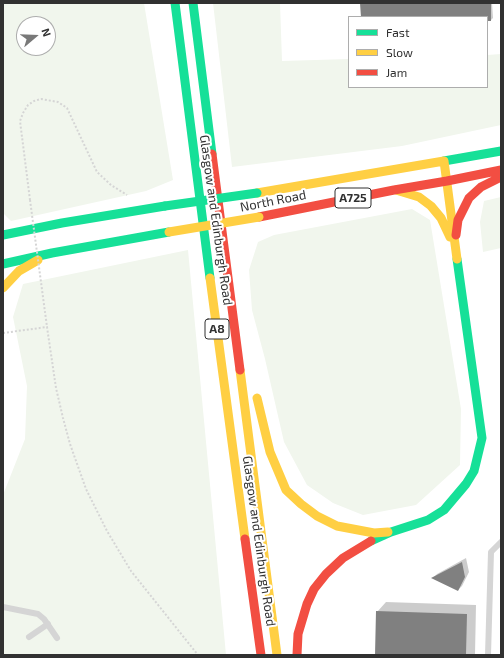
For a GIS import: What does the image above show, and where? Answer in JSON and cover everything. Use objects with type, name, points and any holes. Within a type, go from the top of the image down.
[{"type":"main road","name":"A8","points":[[167,3],[188,111]]},
{"type":"main road","name":"Glasgow and Edinburgh Road","points":[[175,3],[188,111],[261,655]]},
{"type":"main road","name":"Glasgow and Edinburgh Road","points":[[193,3],[223,244],[278,655]]},
{"type":"main road","name":"North Road","points":[[3,235],[62,223],[257,193],[501,151]]},
{"type":"main road","points":[[297,655],[298,634],[307,604],[314,589],[326,574],[343,558],[372,540],[428,520],[444,510],[466,484],[474,471],[482,438],[444,161]]},
{"type":"main road","name":"North Road","points":[[3,264],[52,253],[260,217],[501,170]]},
{"type":"main road","points":[[455,249],[458,220],[465,204],[469,198],[482,187],[501,177]]},
{"type":"main road","points":[[394,190],[419,197],[431,206],[441,218],[455,249]]},
{"type":"main road","name":"A8","points":[[223,244],[248,359]]},
{"type":"main road","points":[[3,288],[19,271],[52,253]]},
{"type":"main road","points":[[255,389],[270,452],[277,472],[286,490],[317,516],[337,526],[374,532],[391,532]]},
{"type":"lane","points":[[488,655],[491,552],[501,542]]},
{"type":"lane","points":[[3,607],[38,614],[44,619],[58,638]]},
{"type":"lane","points":[[29,637],[48,624]]},
{"type":"path","points":[[131,197],[111,185],[97,172],[67,108],[58,102],[41,99],[28,105],[23,112],[20,122],[56,388],[70,444],[86,489],[96,511],[119,551],[150,596],[198,655]]},
{"type":"path","points":[[3,333],[47,327]]},
{"type":"shaded area","points":[[3,3],[144,3],[173,180],[146,191],[11,221],[3,213]]},
{"type":"shaded area","points":[[213,3],[280,3],[282,61],[348,59],[348,88],[488,88],[488,55],[501,54],[501,125],[402,146],[232,167]]},
{"type":"shaded area","points":[[501,197],[501,248],[483,252],[480,222],[484,201]]},
{"type":"shaded area","points":[[412,209],[430,220],[461,409],[460,465],[416,505],[363,515],[333,503],[307,485],[284,442],[252,310],[249,270],[258,242],[274,235]]},
{"type":"shaded area","points":[[188,250],[226,655],[3,655],[3,495],[25,439],[27,386],[13,317],[23,284]]},
{"type":"building","points":[[360,3],[491,3],[491,21],[488,21],[488,16],[361,16]]},
{"type":"building","points":[[462,562],[465,577],[458,591],[431,578]]},
{"type":"building","points":[[376,611],[467,614],[466,655],[375,655]]},
{"type":"traffic: fast","points":[[175,3],[210,278]]},
{"type":"traffic: fast","points":[[193,3],[212,154]]},
{"type":"traffic: fast","points":[[444,161],[501,151]]},
{"type":"traffic: fast","points":[[165,206],[257,193]]},
{"type":"traffic: fast","points":[[3,235],[62,223],[165,206]]},
{"type":"traffic: fast","points":[[3,264],[52,253],[169,232]]},
{"type":"traffic: fast","points":[[371,541],[391,532],[428,520],[444,510],[466,484],[474,471],[482,438],[457,259]]},
{"type":"traffic: slow","points":[[257,193],[444,161],[457,259]]},
{"type":"traffic: slow","points":[[396,190],[419,197],[431,206],[441,218],[450,237]]},
{"type":"traffic: slow","points":[[169,232],[259,217]]},
{"type":"traffic: slow","points":[[3,288],[19,271],[38,260]]},
{"type":"traffic: slow","points":[[210,278],[245,539]]},
{"type":"traffic: slow","points":[[240,370],[277,655]]},
{"type":"traffic: slow","points":[[257,398],[270,452],[286,490],[317,516],[337,526],[374,533],[388,532]]},
{"type":"traffic: jam","points":[[212,154],[240,370]]},
{"type":"traffic: jam","points":[[447,181],[501,170]]},
{"type":"traffic: jam","points":[[456,235],[458,220],[469,198],[481,187],[501,177]]},
{"type":"traffic: jam","points":[[259,217],[447,181]]},
{"type":"traffic: jam","points":[[245,539],[261,655]]},
{"type":"traffic: jam","points":[[297,655],[298,634],[307,604],[314,589],[326,574],[343,558],[371,541]]}]
